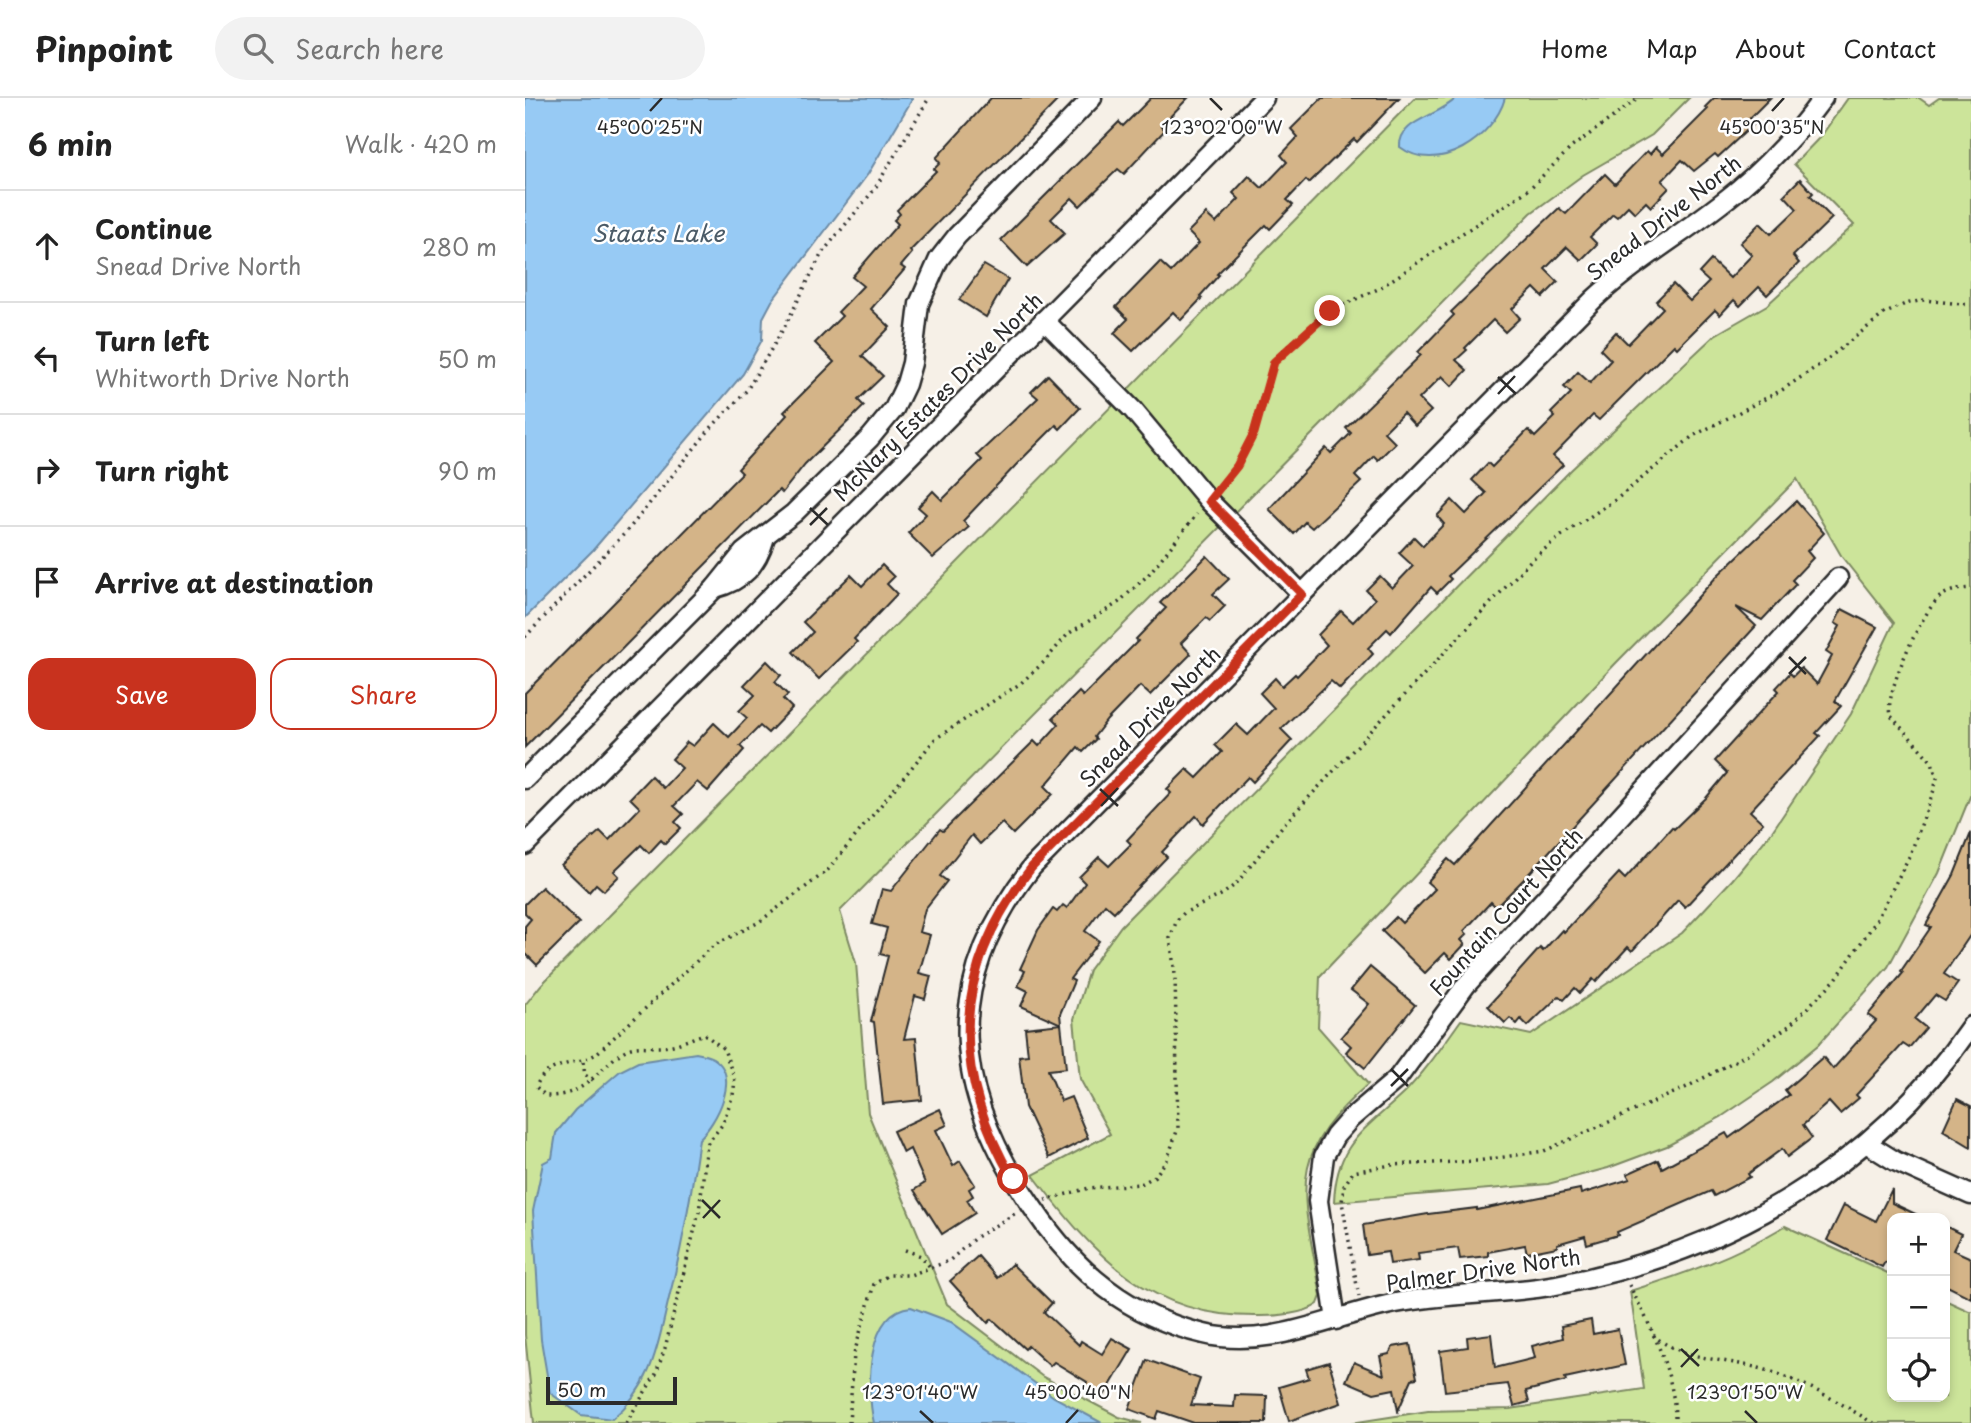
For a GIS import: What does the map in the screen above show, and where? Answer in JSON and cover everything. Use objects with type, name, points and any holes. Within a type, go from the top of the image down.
[{"type":"street","points":[[525,779],[715,588],[744,552],[765,537],[860,447],[894,409],[907,384],[912,363],[919,303],[939,260],[957,236],[1093,98]]},
{"type":"street","name":"McNary Estates Drive North","points":[[525,845],[1263,98]]},
{"type":"street","name":"Snead Drive North","points":[[1336,1320],[1279,1335],[1240,1338],[1207,1335],[1153,1318],[1097,1284],[1065,1251],[1031,1205],[994,1147],[972,1087],[967,1052],[968,1014],[985,949],[1011,894],[1032,867],[1593,300],[1632,266],[1739,190],[1776,156],[1823,98]]},
{"type":"street","points":[[1044,320],[1133,410],[1209,501],[1302,594]]},
{"type":"street","name":"Fountain Court North","points":[[1336,1320],[1318,1201],[1324,1156],[1335,1136],[1350,1119],[1397,1079],[1466,985],[1838,578]]},
{"type":"street","name":"Palmer Drive North","points":[[1336,1320],[1396,1303],[1553,1285],[1675,1254],[1725,1234],[1775,1209],[1866,1143],[1929,1079],[1971,1026]]},
{"type":"street","points":[[1866,1143],[1895,1161],[1971,1195]]},
{"type":"path","points":[[525,637],[628,530],[710,429],[747,390],[785,326],[822,253],[874,190],[929,98]]},
{"type":"path","points":[[626,1423],[656,1374],[666,1348],[699,1212],[707,1144],[722,1125],[736,1081],[724,1049],[704,1034],[664,1047],[634,1047],[625,1050],[593,1080],[572,1093],[546,1096],[536,1087],[541,1077],[553,1067],[583,1061],[596,1054],[713,946],[759,922],[827,871],[935,739],[1021,683],[1068,634],[1118,603],[1148,575],[1237,466],[1254,433],[1274,362],[1282,352],[1330,311],[1389,282],[1528,190],[1572,147],[1639,98]]},
{"type":"path","points":[[849,1423],[855,1353],[874,1284],[889,1275],[910,1275],[949,1261],[976,1237],[1031,1205],[1063,1193],[1089,1188],[1141,1184],[1155,1176],[1174,1144],[1178,1128],[1175,974],[1170,938],[1177,920],[1236,884],[1285,824],[1531,560],[1561,536],[1618,498],[1693,436],[1782,390],[1825,361],[1884,314],[1905,304],[1924,300],[1971,305]]},
{"type":"path","points":[[1360,1299],[1342,1202],[1344,1186],[1350,1174],[1361,1169],[1391,1165],[1477,1161],[1527,1154],[1563,1144],[1685,1088],[1746,1055],[1789,1026],[1836,979],[1892,893],[1910,855],[1937,778],[1933,762],[1890,715],[1891,691],[1933,604],[1948,592],[1971,588]]},
{"type":"path","points":[[583,1061],[585,1075],[593,1080]]},
{"type":"path","points":[[905,1250],[921,1256],[930,1267]]},
{"type":"path","points":[[1629,1285],[1651,1334],[1675,1404],[1675,1423]]},
{"type":"path","points":[[1651,1334],[1670,1347],[1790,1378],[1831,1397],[1873,1423]]},
{"type":"green space","points":[[1415,98],[1689,98],[1652,135],[1583,175],[1531,213],[840,911],[856,963],[868,1113],[947,1304],[1043,1377],[1119,1417],[1142,1423],[534,1423],[525,1335],[525,1005],[541,985]]},
{"type":"green space","points":[[1848,98],[1919,98],[1929,105],[1939,98],[1971,98],[1971,794],[1939,873],[1888,967],[1818,1045],[1773,1082],[1721,1117],[1667,1146],[1608,1168],[1548,1184],[1334,1202],[1340,1165],[1355,1139],[1412,1085],[1461,1020],[1531,1035],[1682,933],[1732,880],[1771,833],[1851,714],[1894,623],[1842,557],[1797,479],[1616,663],[1320,976],[1318,1027],[1368,1084],[1341,1110],[1322,1135],[1311,1157],[1306,1180],[1306,1204],[1321,1296],[1318,1304],[1306,1310],[1282,1315],[1221,1314],[1187,1306],[1156,1294],[1103,1256],[1079,1232],[1033,1175],[1110,1134],[1080,1079],[1074,1019],[1089,970],[1121,926],[1571,470],[1715,335],[1767,305],[1854,225],[1794,164],[1821,136]]},
{"type":"green space","points":[[1785,1226],[1887,1273],[1887,1402],[1950,1402],[1950,1302],[1971,1312],[1971,1423],[1351,1423],[1428,1411],[1510,1409],[1644,1389],[1630,1291],[1709,1263]]},
{"type":"water","name":"Staats Lake","points":[[525,98],[913,98],[868,174],[772,301],[763,318],[762,340],[743,374],[593,550],[525,618]]},
{"type":"water","points":[[1456,98],[1505,98],[1489,126],[1463,148],[1447,155],[1431,157],[1415,155],[1400,147],[1401,138],[1412,125]]},
{"type":"water","points":[[696,1053],[711,1057],[721,1066],[726,1087],[719,1111],[699,1139],[680,1249],[654,1358],[638,1390],[612,1419],[581,1415],[550,1393],[541,1340],[533,1211],[543,1163],[552,1158],[556,1133],[575,1110],[620,1071],[638,1062]]},
{"type":"water","points":[[911,1307],[951,1322],[1054,1397],[1102,1423],[874,1423],[870,1372],[877,1336],[885,1322],[896,1312]]},
{"type":"building","points":[[991,98],[1060,98],[910,251],[912,253],[901,266],[905,269],[871,309],[890,327],[862,356],[883,376],[858,400],[864,406],[805,464],[782,493],[779,490],[525,747],[525,693],[742,473],[738,469],[787,415],[784,412],[834,362],[815,343],[842,316],[838,312],[863,286],[852,277],[898,224],[894,220],[900,214],[897,210],[936,171],[934,169],[940,163],[936,158]]},
{"type":"building","points":[[1151,98],[1188,98],[1161,126],[1165,130],[1124,174],[1118,169],[1080,206],[1072,198],[1051,219],[1065,233],[1027,267],[1001,240],[1119,122],[1123,126]]},
{"type":"building","points":[[1322,98],[1399,98],[1357,142],[1354,139],[1309,183],[1306,180],[1287,200],[1293,205],[1270,229],[1266,225],[1217,274],[1219,275],[1200,296],[1202,298],[1181,320],[1173,312],[1133,351],[1114,333],[1128,319],[1116,307],[1160,262],[1171,272],[1199,243],[1188,232],[1206,214],[1216,223],[1239,199],[1233,193],[1249,176],[1262,188],[1287,162],[1281,155],[1298,137],[1291,129]]},
{"type":"building","points":[[1714,98],[1770,98],[1750,118],[1755,123],[1718,157],[1715,154],[1694,171],[1682,160],[1662,181],[1669,188],[1651,207],[1646,202],[1635,213],[1628,206],[1617,217],[1613,214],[1590,237],[1597,244],[1581,260],[1567,247],[1545,269],[1558,282],[1543,297],[1534,288],[1512,309],[1520,318],[1505,332],[1493,320],[1465,348],[1467,350],[1456,360],[1467,370],[1452,386],[1442,376],[1419,399],[1431,411],[1415,426],[1403,413],[1384,432],[1395,443],[1378,460],[1374,456],[1355,476],[1361,482],[1312,528],[1305,522],[1294,534],[1269,509],[1326,448],[1331,453],[1351,433],[1346,428],[1421,355],[1418,352],[1454,315],[1451,312],[1559,208],[1566,214],[1605,174],[1615,184],[1647,151],[1650,154],[1656,147],[1663,154],[1708,109],[1705,107]]},
{"type":"building","points":[[1800,179],[1813,193],[1810,196],[1832,218],[1793,256],[1799,263],[1767,295],[1759,287],[1740,306],[1734,300],[1720,315],[1715,310],[1677,348],[1674,345],[1599,420],[1593,415],[1553,456],[1563,465],[1448,576],[1451,579],[1437,593],[1431,587],[1391,633],[1387,629],[1368,648],[1373,654],[1340,689],[1331,681],[1281,729],[1292,740],[1253,782],[1248,777],[1203,824],[1196,816],[1162,852],[1167,857],[1114,912],[1105,904],[1085,931],[1099,941],[1070,979],[1074,981],[1060,1014],[1061,1024],[1021,1006],[1028,991],[1018,986],[1025,971],[1020,969],[1038,930],[1053,909],[1057,912],[1063,905],[1067,908],[1085,883],[1079,877],[1099,857],[1109,866],[1131,844],[1127,840],[1171,793],[1167,789],[1187,769],[1197,778],[1222,752],[1215,745],[1236,724],[1248,735],[1274,708],[1260,693],[1275,678],[1282,686],[1295,674],[1297,676],[1327,645],[1318,635],[1341,611],[1353,622],[1375,599],[1366,590],[1380,576],[1392,588],[1413,566],[1399,553],[1414,537],[1423,546],[1444,524],[1437,516],[1452,500],[1466,514],[1486,493],[1472,480],[1488,463],[1492,467],[1528,430],[1535,437],[1555,417],[1551,413],[1571,393],[1564,387],[1578,372],[1590,383],[1611,360],[1600,349],[1616,332],[1628,344],[1663,308],[1656,301],[1673,284],[1690,301],[1709,282],[1699,273],[1711,260],[1730,278],[1752,255],[1740,243],[1760,223],[1771,234],[1797,209],[1784,195]]},
{"type":"building","points":[[984,265],[1008,279],[986,317],[959,300]]},
{"type":"building","points":[[1048,375],[1080,408],[1060,429],[1056,425],[1017,464],[963,521],[969,527],[933,558],[908,533],[926,514],[918,507],[933,491],[942,500],[982,460],[977,455],[1038,398],[1031,392]]},
{"type":"building","points":[[1796,501],[1824,533],[1807,551],[1813,558],[1792,580],[1796,584],[1762,620],[1736,607],[1756,626],[1524,879],[1496,907],[1491,902],[1464,931],[1467,934],[1461,940],[1465,944],[1451,959],[1445,953],[1425,973],[1382,931],[1396,917],[1402,923],[1435,889],[1427,882],[1448,859],[1455,865],[1718,575]]},
{"type":"building","points":[[1207,556],[1229,579],[1213,594],[1225,606],[1210,621],[1206,618],[1181,643],[1191,654],[1150,695],[1140,686],[1107,720],[1094,737],[1096,739],[1083,752],[1078,747],[1045,786],[1053,794],[1013,834],[1002,823],[980,844],[972,835],[940,876],[947,881],[925,909],[919,932],[930,935],[919,973],[931,976],[925,999],[915,996],[904,1039],[916,1038],[922,1100],[883,1104],[874,1022],[871,1021],[888,956],[880,954],[887,928],[872,924],[882,889],[891,891],[940,829],[943,831],[1034,741],[1039,746],[1059,724],[1053,718],[1079,692],[1083,696],[1138,641],[1136,639],[1166,608],[1160,603]]},
{"type":"building","points":[[882,565],[894,577],[887,584],[897,594],[854,639],[857,642],[819,679],[793,652],[813,632],[803,622],[851,575],[862,586]]},
{"type":"building","points":[[1842,609],[1877,627],[1835,701],[1841,706],[1816,733],[1820,736],[1750,811],[1763,823],[1685,907],[1678,900],[1632,951],[1628,947],[1596,982],[1593,979],[1580,993],[1575,988],[1564,1000],[1559,996],[1528,1026],[1521,1019],[1517,1024],[1510,1018],[1505,1023],[1488,1006],[1540,948],[1543,951],[1562,930],[1564,932],[1619,873],[1625,879],[1672,827],[1674,829],[1706,798],[1727,773],[1715,761],[1779,691],[1776,688],[1790,673],[1793,676],[1801,668],[1817,684],[1832,656],[1826,652],[1840,626],[1835,623]]},
{"type":"building","points":[[767,661],[781,675],[775,682],[788,695],[783,699],[792,708],[768,733],[760,726],[740,746],[744,750],[708,791],[697,782],[674,806],[683,814],[675,822],[681,828],[665,844],[661,840],[649,853],[641,845],[614,871],[619,876],[604,891],[596,884],[589,892],[561,865],[600,831],[609,840],[640,808],[630,798],[651,776],[663,788],[682,768],[672,759],[687,742],[693,746],[714,723],[729,737],[747,718],[739,711],[755,695],[744,685]]},
{"type":"building","points":[[1971,833],[1971,934],[1944,974],[1958,983],[1945,1001],[1935,995],[1915,1019],[1926,1028],[1909,1048],[1903,1044],[1856,1095],[1859,1098],[1840,1114],[1829,1102],[1803,1125],[1812,1138],[1787,1157],[1782,1149],[1748,1174],[1750,1177],[1714,1196],[1711,1191],[1617,1232],[1618,1235],[1587,1244],[1585,1236],[1557,1244],[1557,1247],[1527,1253],[1525,1245],[1488,1252],[1488,1256],[1460,1259],[1458,1248],[1418,1253],[1419,1260],[1390,1264],[1388,1252],[1367,1255],[1363,1225],[1428,1214],[1477,1210],[1580,1189],[1581,1194],[1630,1179],[1627,1174],[1658,1160],[1662,1168],[1726,1133],[1729,1138],[1789,1095],[1785,1090],[1823,1057],[1833,1069],[1876,1021],[1868,1015],[1903,973],[1901,971],[1931,927],[1926,925],[1954,875]]},
{"type":"building","points":[[542,887],[579,923],[537,965],[525,953],[525,926],[531,919],[525,913],[525,904]]},
{"type":"building","points":[[1370,967],[1415,1005],[1365,1068],[1346,1052],[1351,1046],[1341,1037],[1369,1004],[1351,990]]},
{"type":"building","points":[[1061,1024],[1066,1068],[1048,1070],[1061,1101],[1071,1097],[1088,1138],[1049,1158],[1025,1107],[1019,1056],[1028,1055],[1025,1028]]},
{"type":"building","points":[[1957,1099],[1971,1106],[1971,1147],[1943,1130]]},
{"type":"building","points":[[940,1109],[947,1125],[936,1130],[953,1166],[960,1161],[975,1185],[969,1189],[973,1196],[967,1200],[975,1213],[942,1234],[914,1190],[925,1183],[910,1149],[903,1153],[893,1131]]},
{"type":"building","points":[[1892,1189],[1892,1203],[1913,1213],[1887,1213],[1887,1263],[1882,1267],[1827,1240],[1844,1205],[1876,1221]]},
{"type":"building","points":[[1950,1228],[1961,1234],[1953,1250],[1971,1258],[1971,1298],[1950,1288]]},
{"type":"building","points":[[978,1256],[997,1278],[1012,1264],[1052,1303],[1044,1312],[1079,1345],[1081,1341],[1102,1354],[1112,1338],[1132,1349],[1102,1399],[1084,1388],[1087,1382],[1054,1362],[1050,1366],[1028,1346],[1025,1349],[992,1319],[988,1323],[950,1281]]},
{"type":"building","points":[[1591,1320],[1593,1334],[1618,1329],[1625,1365],[1565,1378],[1566,1381],[1526,1391],[1529,1402],[1514,1406],[1508,1384],[1445,1391],[1440,1351],[1468,1347],[1467,1337],[1491,1334],[1495,1368],[1535,1358],[1532,1346],[1563,1338],[1561,1326]]},
{"type":"building","points":[[1410,1344],[1417,1378],[1412,1379],[1398,1411],[1394,1389],[1374,1393],[1346,1381],[1354,1362],[1384,1375],[1380,1356],[1389,1354],[1393,1347]]},
{"type":"building","points":[[1147,1360],[1200,1379],[1191,1405],[1234,1407],[1235,1395],[1267,1396],[1266,1423],[1194,1423],[1159,1411],[1156,1419],[1129,1409]]},
{"type":"building","points":[[1329,1362],[1341,1403],[1289,1421],[1279,1387],[1309,1378],[1306,1369]]},
{"type":"route","points":[[1013,1179],[994,1147],[972,1087],[967,1052],[968,1014],[980,959],[1011,894],[1032,867],[1302,594],[1209,501],[1237,466],[1254,433],[1274,362],[1330,311]]}]
